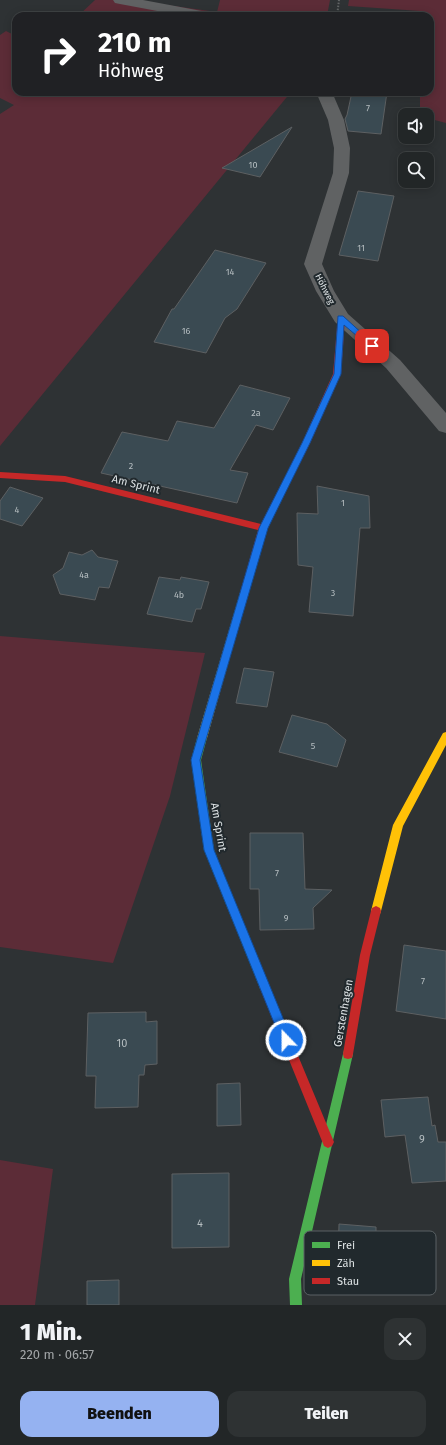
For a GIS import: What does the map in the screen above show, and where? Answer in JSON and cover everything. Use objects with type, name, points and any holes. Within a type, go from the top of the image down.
[{"type":"street","points":[[120,0],[185,12]]},
{"type":"street","name":"Höhweg","points":[[326,96],[336,120],[342,148],[341,173],[313,264],[325,291],[341,318],[393,364],[446,426]]},
{"type":"street","name":"Am Sprint","points":[[328,1142],[209,850],[196,760],[264,528],[306,443],[337,374],[341,318]]},
{"type":"street","name":"Am Sprint","points":[[0,475],[65,479],[264,528]]},
{"type":"street","name":"Gerstenhagen","points":[[307,1231],[347,1062],[365,955],[398,825],[446,736]]},
{"type":"street","name":"Gerstenhagen","points":[[296,1305],[295,1279],[304,1242]]},
{"type":"path","points":[[338,12],[339,0]]},
{"type":"shaded area","points":[[95,0],[130,0],[217,12],[82,12]]},
{"type":"shaded area","points":[[220,0],[330,0],[328,12],[217,12]]},
{"type":"shaded area","points":[[349,0],[446,0],[446,123],[434,120],[434,108],[420,108],[420,96],[434,96],[434,12],[348,6]]},
{"type":"shaded area","points":[[6,31],[12,34],[12,96],[288,96],[0,446],[0,114],[14,105],[0,98],[0,35]]},
{"type":"shaded area","points":[[0,636],[205,653],[170,796],[113,963],[0,947]]},
{"type":"shaded area","points":[[0,1160],[53,1169],[35,1305],[0,1305]]},
{"type":"building","points":[[351,96],[386,96],[381,134],[348,131],[345,119]]},
{"type":"building","points":[[292,127],[260,177],[222,168]]},
{"type":"building","points":[[358,191],[394,196],[378,261],[339,255]]},
{"type":"building","points":[[215,250],[266,263],[237,309],[225,318],[206,353],[154,342],[172,309],[174,309]]},
{"type":"building","points":[[240,385],[290,398],[273,430],[256,425],[230,470],[248,473],[237,503],[101,473],[122,432],[168,441],[177,421],[214,428]]},
{"type":"building","points":[[317,486],[369,496],[370,528],[360,528],[353,616],[309,612],[313,567],[298,565],[297,513],[318,514]]},
{"type":"building","points":[[10,487],[43,498],[22,526],[0,519],[0,501]]},
{"type":"building","points":[[92,550],[98,557],[118,561],[109,588],[99,587],[95,600],[60,594],[53,575],[63,568],[69,552],[82,555]]},
{"type":"building","points":[[159,577],[180,580],[181,577],[209,582],[201,609],[196,609],[192,622],[147,614]]},
{"type":"building","points":[[244,668],[274,672],[267,707],[236,703]]},
{"type":"building","points":[[292,715],[327,724],[346,740],[337,767],[279,752]]},
{"type":"building","points":[[250,833],[303,833],[305,889],[332,890],[313,908],[314,929],[260,930],[259,889],[250,889]]},
{"type":"building","points":[[404,945],[446,951],[446,1019],[396,1011]]},
{"type":"building","points":[[146,1012],[146,1022],[157,1021],[157,1064],[145,1065],[144,1075],[139,1075],[138,1107],[95,1108],[96,1076],[86,1076],[88,1013]]},
{"type":"building","points":[[240,1083],[241,1125],[217,1126],[217,1084]]},
{"type":"building","points":[[428,1097],[432,1126],[435,1125],[438,1142],[446,1142],[446,1181],[412,1183],[405,1135],[385,1137],[381,1100]]},
{"type":"building","points":[[229,1173],[229,1247],[172,1248],[172,1174]]},
{"type":"building","points":[[339,1224],[376,1227],[376,1231],[339,1231]]},
{"type":"building","points":[[119,1280],[119,1305],[87,1305],[87,1281]]},
{"type":"traffic: fast","points":[[202,738],[196,760],[209,850],[264,986]]},
{"type":"traffic: fast","points":[[306,1231],[348,1054]]},
{"type":"traffic: fast","points":[[296,1305],[295,1279],[304,1241]]},
{"type":"traffic: slow","points":[[202,738],[244,593]]},
{"type":"traffic: slow","points":[[376,911],[398,825],[446,736]]},
{"type":"traffic: jam","points":[[244,593],[263,528],[306,443],[337,374],[341,318]]},
{"type":"traffic: jam","points":[[0,475],[65,479],[263,528]]},
{"type":"traffic: jam","points":[[348,1054],[365,955],[376,911]]},
{"type":"traffic: jam","points":[[264,986],[328,1142]]},
{"type":"route","points":[[286,1040],[209,850],[196,760],[264,528],[306,443],[337,374],[341,318],[372,346]]}]
